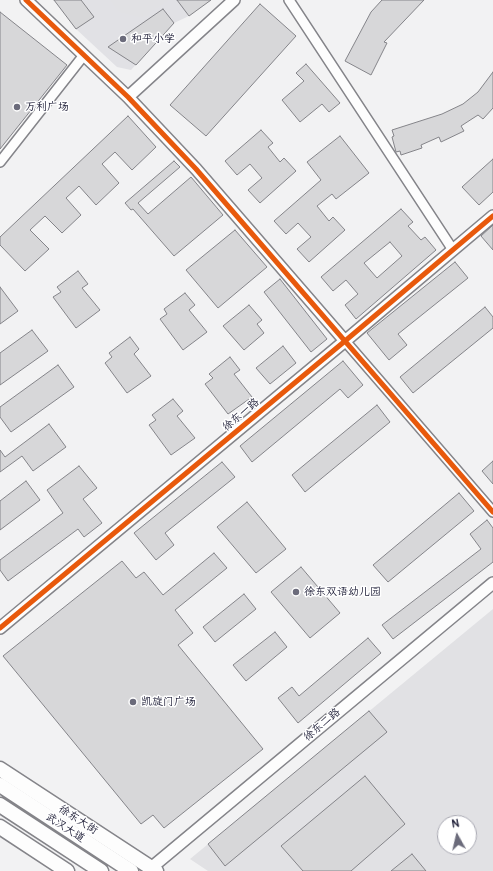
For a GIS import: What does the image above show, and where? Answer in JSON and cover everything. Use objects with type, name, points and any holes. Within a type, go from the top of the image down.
[{"type":"main road","name":"徐东大街","points":[[0,769],[154,870]]},
{"type":"main road","name":"武汉大道","points":[[0,785],[131,871]]},
{"type":"main road","name":"武汉大道","points":[[0,805],[101,871]]},
{"type":"main road","points":[[0,827],[67,871]]},
{"type":"street","points":[[26,0],[128,97],[196,169],[493,512]]},
{"type":"street","points":[[128,97],[234,0]]},
{"type":"street","points":[[289,0],[453,250]]},
{"type":"street","points":[[0,162],[84,55]]},
{"type":"street","name":"徐东一路","points":[[0,628],[493,216]]},
{"type":"street","name":"徐东二路","points":[[154,870],[493,583]]},
{"type":"shaded area","name":"和平小学","points":[[54,0],[211,0],[189,16],[174,23],[131,70],[117,67],[76,29]]},
{"type":"shaded area","points":[[111,0],[168,0],[146,15],[139,17],[123,13],[117,9]]},
{"type":"shaded area","points":[[493,609],[493,871],[208,871],[190,859]]},
{"type":"building","points":[[54,0],[81,0],[94,17],[76,29]]},
{"type":"building","points":[[177,0],[211,0],[189,16]]},
{"type":"building","points":[[382,0],[424,0],[384,42],[387,43],[371,75],[345,61],[371,12]]},
{"type":"building","points":[[260,4],[296,36],[206,136],[170,105]]},
{"type":"building","points":[[163,9],[174,23],[136,65],[108,47]]},
{"type":"building","name":"万利广场","points":[[0,12],[67,65],[0,149]]},
{"type":"building","points":[[306,64],[340,103],[329,112],[322,104],[300,122],[282,100],[304,81],[296,73]]},
{"type":"building","points":[[493,72],[493,108],[483,119],[478,115],[461,126],[464,131],[441,142],[439,137],[421,145],[422,148],[401,155],[400,151],[396,152],[392,137],[394,136],[392,130],[442,114],[463,104],[478,92]]},
{"type":"building","points":[[128,116],[156,147],[132,170],[115,152],[102,164],[119,183],[96,205],[79,186],[66,198],[81,215],[62,233],[45,216],[30,230],[49,249],[25,271],[0,245],[0,237]]},
{"type":"building","points":[[261,130],[273,143],[268,147],[280,162],[284,158],[296,171],[260,203],[248,190],[262,178],[250,164],[237,175],[225,161]]},
{"type":"building","points":[[340,136],[369,173],[336,199],[332,194],[317,206],[329,221],[333,217],[345,230],[309,262],[297,249],[311,237],[298,223],[286,234],[274,221],[321,180],[307,162]]},
{"type":"building","points":[[493,159],[493,192],[479,205],[462,187]]},
{"type":"building","points":[[174,161],[180,167],[138,203],[148,214],[191,177],[223,215],[174,256],[133,209],[131,210],[125,203]]},
{"type":"building","points":[[401,209],[413,222],[408,226],[421,240],[425,237],[436,250],[356,319],[345,305],[358,294],[346,280],[333,291],[321,277]],"holes":[[[390,242],[402,256],[377,278],[364,263]]]},
{"type":"building","points":[[493,225],[493,250],[481,236]]},
{"type":"building","points":[[235,230],[267,267],[218,308],[186,270]]},
{"type":"building","points":[[455,262],[468,278],[398,334],[407,345],[389,360],[367,333]]},
{"type":"building","points":[[78,271],[88,284],[82,288],[100,310],[76,328],[53,297],[61,292],[57,287]]},
{"type":"building","points":[[280,279],[327,339],[311,352],[264,292]]},
{"type":"building","points":[[0,287],[18,311],[0,324]]},
{"type":"building","points":[[185,293],[195,305],[189,310],[207,332],[183,350],[160,319],[167,314],[164,309]]},
{"type":"building","points":[[249,305],[262,320],[257,324],[264,333],[244,350],[223,326]]},
{"type":"building","points":[[485,307],[493,317],[493,328],[413,393],[400,377]]},
{"type":"building","points":[[32,330],[48,351],[0,385],[0,353]]},
{"type":"building","points":[[130,337],[139,349],[134,354],[151,376],[127,393],[105,363],[112,357],[109,353]]},
{"type":"building","points":[[283,346],[296,363],[270,384],[256,368]]},
{"type":"building","points":[[230,357],[240,370],[234,374],[252,397],[228,414],[205,384],[213,378],[209,374]]},
{"type":"building","points":[[343,361],[363,385],[348,398],[340,389],[252,462],[240,446]]},
{"type":"building","points":[[58,365],[74,387],[11,432],[0,417],[0,407]]},
{"type":"building","points":[[173,399],[183,411],[177,416],[195,438],[171,455],[149,425],[156,420],[152,415]]},
{"type":"building","points":[[377,405],[390,422],[305,492],[292,475]]},
{"type":"building","points":[[49,424],[66,447],[33,471],[22,456],[0,472],[0,450],[5,457]]},
{"type":"building","points":[[493,461],[493,484],[482,471]]},
{"type":"building","points":[[222,462],[235,477],[165,533],[174,545],[156,560],[134,533]]},
{"type":"building","points":[[79,466],[97,488],[83,499],[102,523],[84,537],[78,529],[8,581],[0,570],[0,560],[63,513],[47,490]]},
{"type":"building","points":[[26,481],[40,500],[0,530],[0,501]]},
{"type":"building","points":[[459,493],[474,511],[388,582],[373,565]]},
{"type":"building","points":[[247,502],[286,549],[256,573],[217,527]]},
{"type":"building","points":[[487,520],[493,528],[493,562],[393,639],[382,625],[481,549],[470,534]]},
{"type":"building","name":"凯旋门广场","points":[[214,553],[227,568],[175,610],[193,633],[178,645],[263,749],[164,828],[153,815],[141,824],[3,656],[122,561],[136,578],[144,572],[163,595]]},
{"type":"building","points":[[301,567],[340,613],[310,638],[271,592]]},
{"type":"building","points":[[244,594],[256,609],[215,642],[203,627]]},
{"type":"building","points":[[275,632],[287,647],[246,681],[233,665]]},
{"type":"building","points":[[368,638],[381,653],[298,723],[278,698],[292,687],[299,696]]},
{"type":"building","points":[[369,711],[387,732],[225,866],[208,844]]},
{"type":"building","points":[[365,776],[405,824],[351,871],[303,871],[281,846]]},
{"type":"building","points":[[412,854],[426,871],[391,871]]},
{"type":"cycle path","points":[[26,0],[128,97],[196,169],[493,512]]},
{"type":"cycle path","points":[[0,628],[493,216]]},
{"type":"place","name":"和平小学","points":[[123,39]]},
{"type":"place","name":"万利广场","points":[[17,107]]},
{"type":"place","name":"徐东双语幼儿园","points":[[296,592]]},
{"type":"place","name":"凯旋门广场","points":[[133,702]]}]
